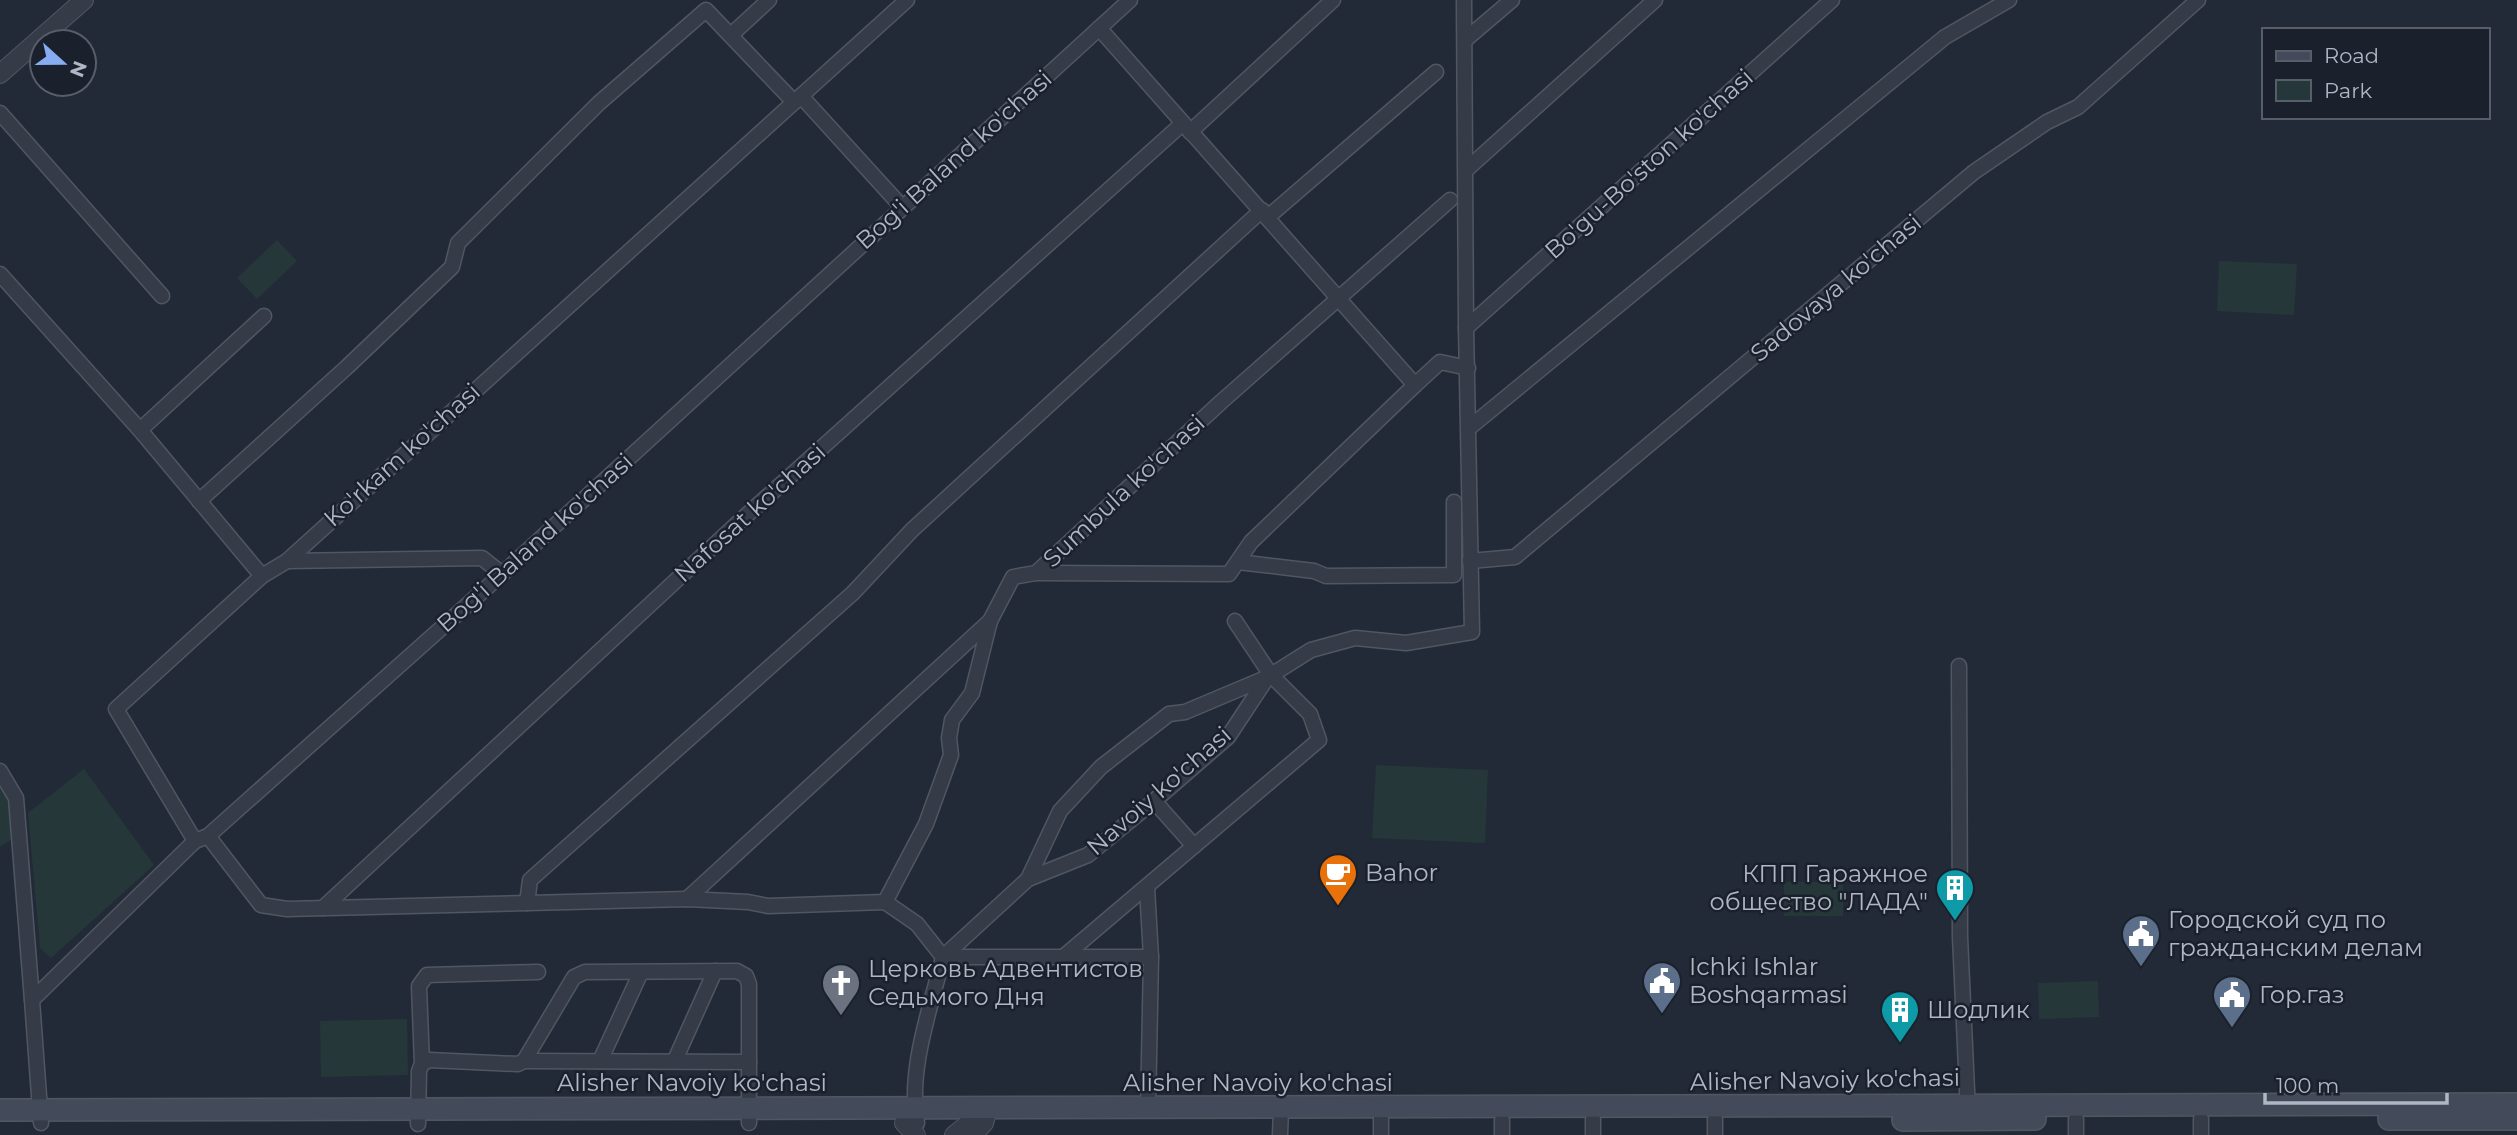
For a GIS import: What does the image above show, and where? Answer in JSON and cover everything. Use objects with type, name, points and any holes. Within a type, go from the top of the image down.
[{"type":"main road","name":"Alisher Navoiy ko'chasi","points":[[0,1123],[41,1117],[749,1116],[913,1123],[1281,1122],[2517,1104]]},
{"type":"main road","name":"Alisher Navoiy ko'chasi","points":[[0,1110],[41,1117]]},
{"type":"main road","name":"Alisher Navoiy ko'chasi","points":[[973,1123],[1148,1110],[1281,1122]]},
{"type":"main road","name":"Alisher Navoiy ko'chasi","points":[[1381,1121],[1502,1128],[1937,1127],[1968,1112],[2076,1127],[2462,1127],[2517,1119]]},
{"type":"street","points":[[0,74],[84,0]]},
{"type":"street","points":[[732,35],[769,0]]},
{"type":"street","name":"Ko'rkam ko'chasi","points":[[201,838],[117,709],[262,576],[287,561],[348,502],[907,0]]},
{"type":"street","name":"Bog'i Baland ko'chasi","points":[[32,1000],[201,838],[502,574],[1130,0]]},
{"type":"street","name":"Nafosat ko'chasi","points":[[323,908],[739,522],[1333,0]]},
{"type":"street","points":[[913,1123],[914,1094],[924,1034],[943,957],[1028,879],[1060,811],[1101,767],[1169,714],[1185,712],[1269,676],[1311,650],[1355,638],[1406,643],[1472,632],[1466,328],[1464,0]]},
{"type":"street","points":[[1465,40],[1512,0]]},
{"type":"street","points":[[1466,170],[1655,0]]},
{"type":"street","name":"Bo'gu-Bo'ston ko'chasi","points":[[1466,328],[1832,0]]},
{"type":"street","points":[[1469,428],[1945,37],[2010,0]]},
{"type":"street","name":"Sadovaya ko'chasi","points":[[1470,561],[1516,557],[1974,172],[2047,122],[2078,107],[2198,0]]},
{"type":"street","points":[[199,501],[347,368],[452,267],[458,243],[701,5],[902,206]]},
{"type":"street","points":[[1099,28],[1186,128],[1266,213],[1415,385]]},
{"type":"street","points":[[527,903],[530,880],[797,639],[853,593],[912,530],[1266,213],[1436,72]]},
{"type":"street","points":[[0,113],[162,296]]},
{"type":"street","name":"Sumbula ko'chasi","points":[[687,899],[990,621],[1013,578],[1036,573],[1450,200]]},
{"type":"street","points":[[0,274],[140,430],[262,576]]},
{"type":"street","points":[[140,430],[264,316]]},
{"type":"street","points":[[1036,573],[1229,574],[1251,542],[1440,362],[1468,368]]},
{"type":"street","points":[[1238,562],[1314,571],[1326,576],[1454,575],[1454,502]]},
{"type":"street","points":[[287,561],[482,558],[502,574]]},
{"type":"street","points":[[885,902],[926,824],[951,755],[949,738],[952,720],[972,693],[990,621]]},
{"type":"street","points":[[1062,957],[1147,888],[1319,740],[1310,713],[1269,676],[1236,621]]},
{"type":"street","points":[[1959,666],[1959,937],[1968,1112]]},
{"type":"street","name":"Navoiy ko'chasi","points":[[1028,879],[1088,855],[1154,802],[1228,737],[1269,676]]},
{"type":"street","points":[[0,771],[16,798],[41,1117]]},
{"type":"street","points":[[1154,802],[1194,846]]},
{"type":"street","points":[[201,838],[261,905],[287,909],[687,899],[768,906],[885,902],[918,924],[943,957]]},
{"type":"street","points":[[1147,888],[1151,957],[1148,1110]]},
{"type":"street","points":[[943,957],[1151,957]]},
{"type":"street","points":[[600,1061],[641,971]]},
{"type":"street","points":[[675,1060],[715,971]]},
{"type":"street","points":[[524,1061],[574,977],[584,972],[737,971],[746,976],[749,984],[749,1116]]},
{"type":"street","points":[[417,1117],[419,1071],[422,1063],[419,986],[427,975],[538,972]]},
{"type":"street","points":[[422,1063],[429,1060],[518,1064],[524,1061],[749,1062]]},
{"type":"green space","points":[[277,240],[297,261],[257,299],[237,278]]},
{"type":"green space","points":[[2219,261],[2297,264],[2294,315],[2217,311]]},
{"type":"green space","points":[[1376,765],[1488,770],[1485,843],[1372,838]]},
{"type":"green space","points":[[84,769],[154,865],[51,958],[40,948],[28,813]]},
{"type":"green space","points":[[0,784],[10,801],[12,839],[0,847]]},
{"type":"green space","points":[[1784,882],[1843,882],[1843,916],[1784,916]]},
{"type":"green space","points":[[2098,981],[2099,1017],[2039,1019],[2038,983]]},
{"type":"green space","points":[[407,1019],[408,1075],[321,1077],[320,1021]]},
{"type":"place","name":"Bahor","points":[[1338,907]]},
{"type":"place","name":"КПП Гаражное общество \"ЛАДА\"","points":[[1955,922]]},
{"type":"place","name":"Городской суд по гражданским делам","points":[[2141,968]]},
{"type":"place","name":"Ichki Ishlar Boshqarmasi","points":[[1662,1015]]},
{"type":"place","name":"Церковь Адвентистов Седьмого Дня","points":[[841,1017]]},
{"type":"place","name":"Гор.газ","points":[[2232,1029]]},
{"type":"place","name":"Шодлик","points":[[1900,1044]]}]
